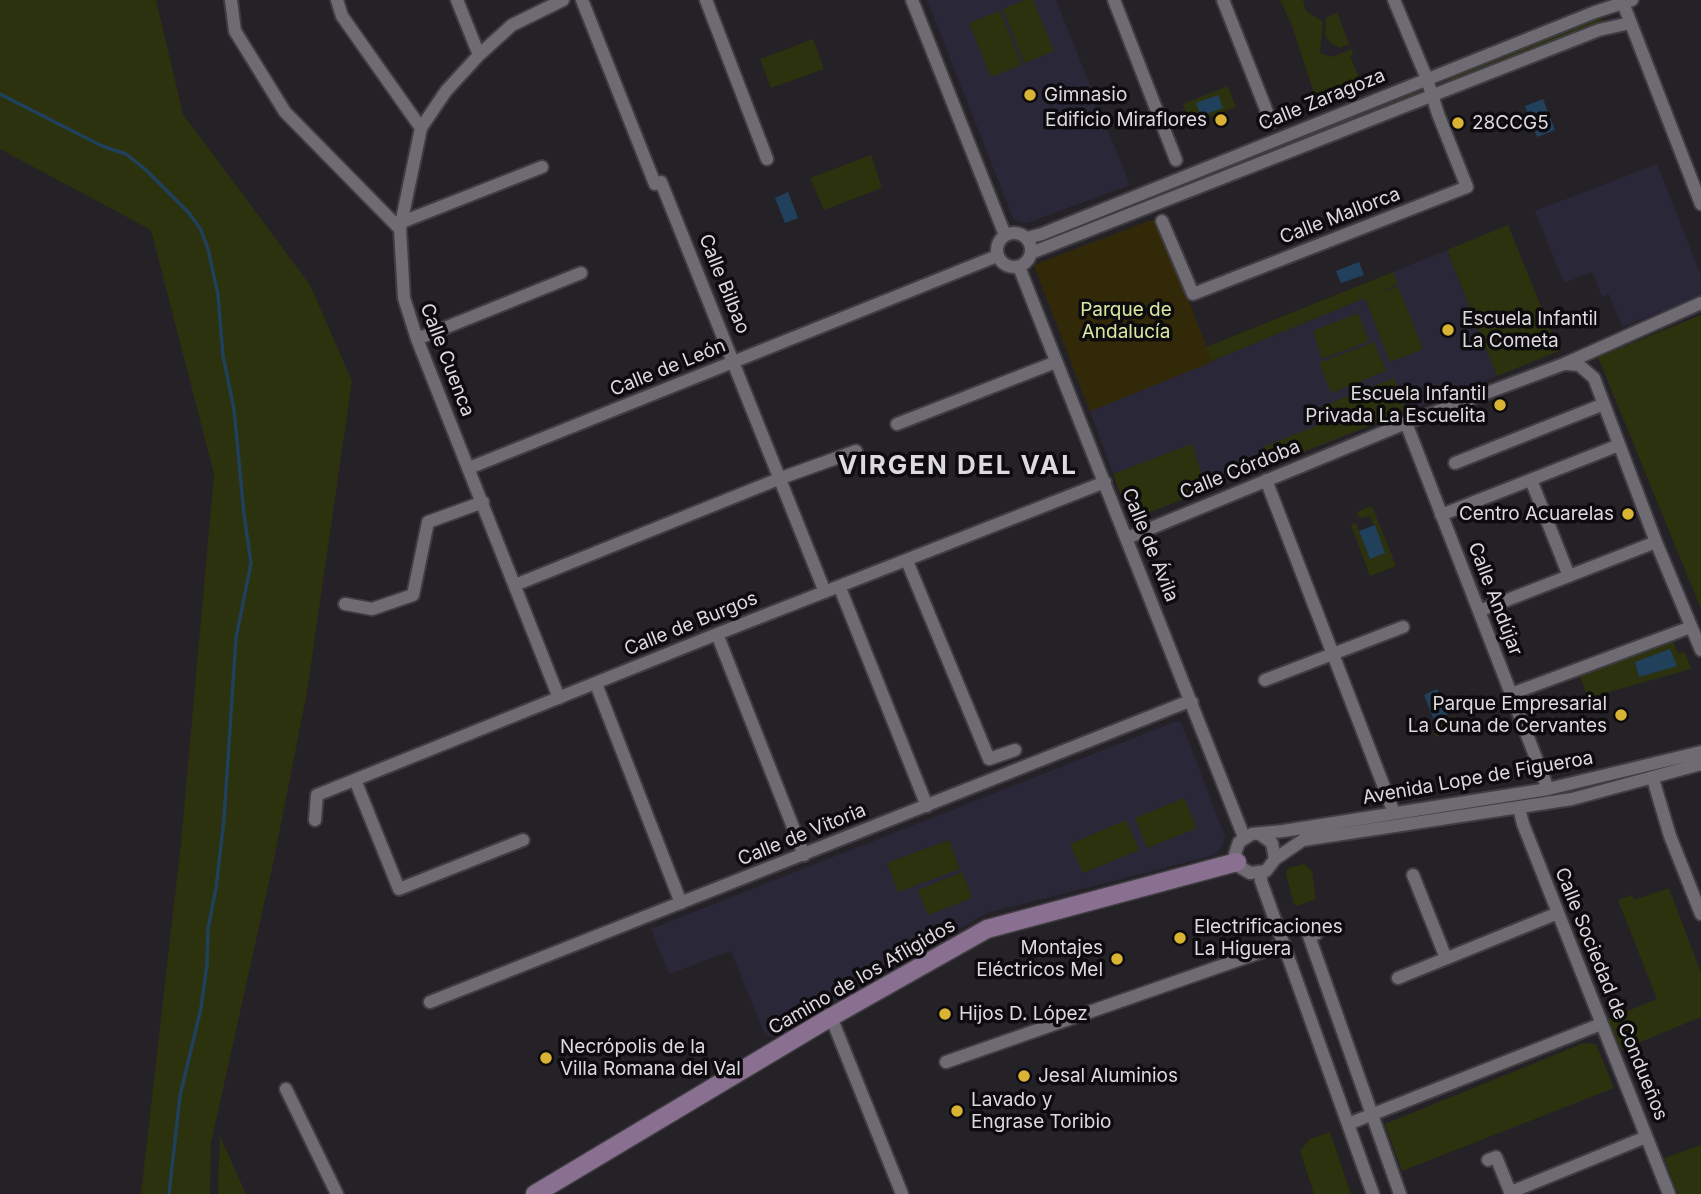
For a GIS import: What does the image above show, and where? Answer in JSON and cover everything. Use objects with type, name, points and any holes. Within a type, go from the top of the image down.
[{"type":"street","points":[[231,0],[236,31],[285,112],[401,225],[542,167]]},
{"type":"street","points":[[337,0],[342,16],[421,128]]},
{"type":"street","points":[[342,16],[346,0]]},
{"type":"street","points":[[457,0],[479,55]]},
{"type":"street","name":"Calle Cuenca","points":[[559,698],[417,339],[404,298],[401,225],[421,128],[446,91],[479,55],[512,25],[563,0]]},
{"type":"street","name":"Calle Bilbao","points":[[582,0],[654,184],[662,181],[825,592]]},
{"type":"street","points":[[706,0],[767,159]]},
{"type":"street","points":[[912,0],[1005,235]]},
{"type":"street","points":[[1114,0],[1175,160]]},
{"type":"street","points":[[1223,0],[1271,122]]},
{"type":"street","name":"Calle Mallorca","points":[[1163,221],[1193,294],[1467,187],[1394,0]]},
{"type":"street","points":[[1627,2],[1630,23],[1700,199]]},
{"type":"street","name":"Calle Zaragoza","points":[[1027,238],[1595,12],[1627,2]]},
{"type":"street","name":"Calle Zaragoza","points":[[1031,253],[1599,30],[1630,23]]},
{"type":"street","points":[[1017,233],[1027,238],[1031,253],[1027,262],[1018,267],[1005,265],[998,256],[998,244],[1005,235],[1017,233]]},
{"type":"street","name":"Calle de León","points":[[469,468],[998,256]]},
{"type":"street","name":"Calle de Ávila","points":[[1018,267],[1244,837]]},
{"type":"street","points":[[417,339],[581,273]]},
{"type":"street","name":"Calle Córdoba","points":[[1127,538],[1406,424],[1564,364],[1701,303]]},
{"type":"street","points":[[897,424],[1056,362]]},
{"type":"street","points":[[1564,364],[1579,365],[1594,378],[1656,542],[1701,650]]},
{"type":"street","points":[[1455,463],[1604,404]]},
{"type":"street","name":"Calle Andújar","points":[[1406,424],[1548,789]]},
{"type":"street","points":[[1441,514],[1619,445]]},
{"type":"street","points":[[515,584],[856,451]]},
{"type":"street","points":[[1266,480],[1394,813]]},
{"type":"street","points":[[1531,480],[1569,576]]},
{"type":"street","name":"Calle de Burgos","points":[[315,820],[317,795],[1105,482]]},
{"type":"street","points":[[345,604],[373,609],[413,595],[428,522],[483,502]]},
{"type":"street","points":[[1479,611],[1656,542]]},
{"type":"street","points":[[907,561],[989,760],[1015,750]]},
{"type":"street","points":[[840,587],[927,806]]},
{"type":"street","points":[[1265,680],[1403,626]]},
{"type":"street","points":[[1511,694],[1690,627]]},
{"type":"street","points":[[717,634],[804,855]]},
{"type":"street","points":[[596,684],[681,903]]},
{"type":"street","name":"Calle de Vitoria","points":[[430,1002],[1190,701]]},
{"type":"street","name":"Avenida Lope de Figueroa","points":[[1261,835],[1548,789],[1701,752]]},
{"type":"street","name":"Avenida Lope de Figueroa","points":[[1275,859],[1303,840],[1572,799],[1701,764]]},
{"type":"street","points":[[1653,779],[1670,836],[1701,915]]},
{"type":"street","points":[[355,780],[398,889],[523,840]]},
{"type":"street","name":"Calle Sociedad de Condueños","points":[[1519,808],[1669,1194]]},
{"type":"street","points":[[1261,835],[1272,843],[1275,859],[1270,868],[1261,873],[1250,873],[1237,862],[1236,848],[1244,837],[1261,835]]},
{"type":"street","name":"Camino de los Afligidos","points":[[535,1194],[831,1017],[987,929],[1237,862]]},
{"type":"street","points":[[1261,873],[1373,1194]]},
{"type":"street","points":[[1413,875],[1446,958]]},
{"type":"street","points":[[1398,978],[1558,913]]},
{"type":"street","points":[[1316,934],[1310,936],[1400,1194]]},
{"type":"street","points":[[946,1062],[1284,944]]},
{"type":"street","points":[[831,1017],[902,1194]]},
{"type":"street","points":[[1348,1124],[1601,1024]]},
{"type":"street","points":[[286,1089],[337,1194]]},
{"type":"street","points":[[1488,1160],[1496,1157],[1511,1193],[1646,1137]]},
{"type":"shaded area","points":[[927,0],[1056,0],[1130,185],[1027,223],[1013,218]]},
{"type":"shaded area","points":[[1657,164],[1701,276],[1701,296],[1622,327],[1609,294],[1602,296],[1592,272],[1564,283],[1535,211]]},
{"type":"shaded area","points":[[1447,250],[1497,376],[1130,520],[1090,411],[1397,285],[1393,272]]},
{"type":"shaded area","points":[[1177,721],[1181,722],[1225,836],[1221,849],[1211,856],[987,913],[773,1037],[765,1035],[731,951],[669,974],[651,929]]},
{"type":"green space","points":[[0,0],[156,0],[183,114],[310,285],[352,381],[307,692],[274,859],[211,1143],[210,1194],[141,1194],[181,843],[214,474],[151,230],[0,149]]},
{"type":"green space","points":[[1025,0],[1033,0],[1054,51],[1024,63],[1003,9]]},
{"type":"green space","points":[[1280,0],[1303,0],[1306,11],[1323,22],[1320,53],[1332,57],[1352,49],[1353,54],[1350,56],[1359,78],[1315,96],[1291,23]]},
{"type":"green space","points":[[1000,11],[1022,65],[991,77],[969,23]]},
{"type":"green space","points":[[1337,12],[1349,44],[1340,48],[1331,43],[1325,35],[1326,18]]},
{"type":"green space","points":[[1600,16],[1603,23],[1449,84],[1446,77]]},
{"type":"green space","points":[[813,39],[824,69],[771,88],[760,59]]},
{"type":"green space","points":[[1228,86],[1236,107],[1191,125],[1183,104]]},
{"type":"green space","points":[[1415,90],[1421,92],[1420,95],[1173,193],[1171,187]]},
{"type":"green space","points":[[871,155],[882,188],[824,210],[810,178]]},
{"type":"green space","name":"Parque de Andalucía","points":[[1157,218],[1206,347],[1393,272],[1398,284],[1376,294],[1398,286],[1423,349],[1390,362],[1365,298],[1090,411],[1034,265]]},
{"type":"green space","points":[[1508,225],[1559,351],[1497,376],[1447,250]]},
{"type":"green space","points":[[1358,313],[1369,341],[1322,359],[1313,331]]},
{"type":"green space","points":[[1701,315],[1701,609],[1598,357]]},
{"type":"green space","points":[[1374,342],[1386,371],[1331,393],[1319,363]]},
{"type":"green space","points":[[1394,378],[1407,411],[1270,465],[1263,447],[1318,425],[1313,410]]},
{"type":"green space","points":[[1192,444],[1207,490],[1130,520],[1113,474]]},
{"type":"green space","points":[[1372,506],[1396,566],[1370,576],[1351,525],[1356,523],[1370,559],[1385,553],[1370,516],[1359,518],[1357,512]]},
{"type":"green space","points":[[1672,639],[1678,653],[1685,652],[1691,669],[1588,698],[1579,674]]},
{"type":"green space","points":[[1453,716],[1458,728],[1436,737],[1431,725]]},
{"type":"green space","points":[[1184,798],[1197,828],[1147,848],[1135,818]]},
{"type":"green space","points":[[1126,820],[1139,850],[1083,873],[1070,844]]},
{"type":"green space","points":[[949,840],[960,869],[898,892],[887,863]]},
{"type":"green space","points":[[1304,864],[1312,871],[1316,899],[1297,906],[1294,904],[1286,874],[1288,868]]},
{"type":"green space","points":[[962,872],[972,898],[928,915],[918,890]]},
{"type":"green space","points":[[1669,888],[1701,973],[1701,1017],[1621,1050],[1608,1019],[1657,999],[1618,900],[1632,895],[1634,900]]},
{"type":"green space","points":[[1584,1043],[1596,1044],[1614,1088],[1402,1171],[1385,1124]]},
{"type":"green space","points":[[1330,1132],[1351,1194],[1314,1194],[1300,1151],[1310,1139]]},
{"type":"green space","points":[[220,1136],[246,1194],[218,1194]]},
{"type":"green space","points":[[1701,1145],[1701,1194],[1678,1194],[1664,1158]]},
{"type":"sand","name":"Parque de Andalucía","points":[[1157,218],[1212,362],[1090,411],[1034,265]]},
{"type":"water","points":[[1218,95],[1223,108],[1201,116],[1196,103]]},
{"type":"water","points":[[1543,99],[1555,130],[1537,137],[1525,106]]},
{"type":"water","points":[[788,192],[798,218],[785,223],[775,198]]},
{"type":"water","points":[[1359,262],[1364,275],[1341,283],[1336,271]]},
{"type":"water","points":[[1375,525],[1385,553],[1370,559],[1359,531]]},
{"type":"water","points":[[1670,649],[1677,666],[1639,677],[1635,662]]},
{"type":"water","points":[[1437,689],[1448,714],[1434,720],[1424,695]]},
{"type":"waterway","points":[[0,94],[102,146],[126,154],[146,170],[189,213],[201,230],[218,295],[223,356],[234,409],[251,563],[236,638],[224,819],[208,929],[207,964],[201,1008],[180,1096],[169,1194]]},
{"type":"place","name":"Gimnasio","points":[[1030,95]]},
{"type":"place","name":"Edificio Miraflores","points":[[1221,120]]},
{"type":"place","name":"28CCG5","points":[[1458,123]]},
{"type":"place","name":"Escuela Infantil La Cometa","points":[[1448,330]]},
{"type":"place","name":"Escuela Infantil Privada La Escuelita","points":[[1500,405]]},
{"type":"place","name":"Centro Acuarelas","points":[[1628,514]]},
{"type":"place","name":"Parque Empresarial La Cuna de Cervantes","points":[[1621,715]]},
{"type":"place","name":"Electrificaciones La Higuera","points":[[1180,938]]},
{"type":"place","name":"Montajes Eléctricos Mel","points":[[1117,959]]},
{"type":"place","name":"Hijos D. López","points":[[945,1014]]},
{"type":"place","name":"Necrópolis de la Villa Romana del Val","points":[[546,1058]]},
{"type":"place","name":"Jesal Aluminios","points":[[1024,1076]]},
{"type":"place","name":"Lavado y Engrase Toribio","points":[[957,1111]]},
{"type":"district","name":"VIRGEN DEL VAL","points":[[958,466]]}]
